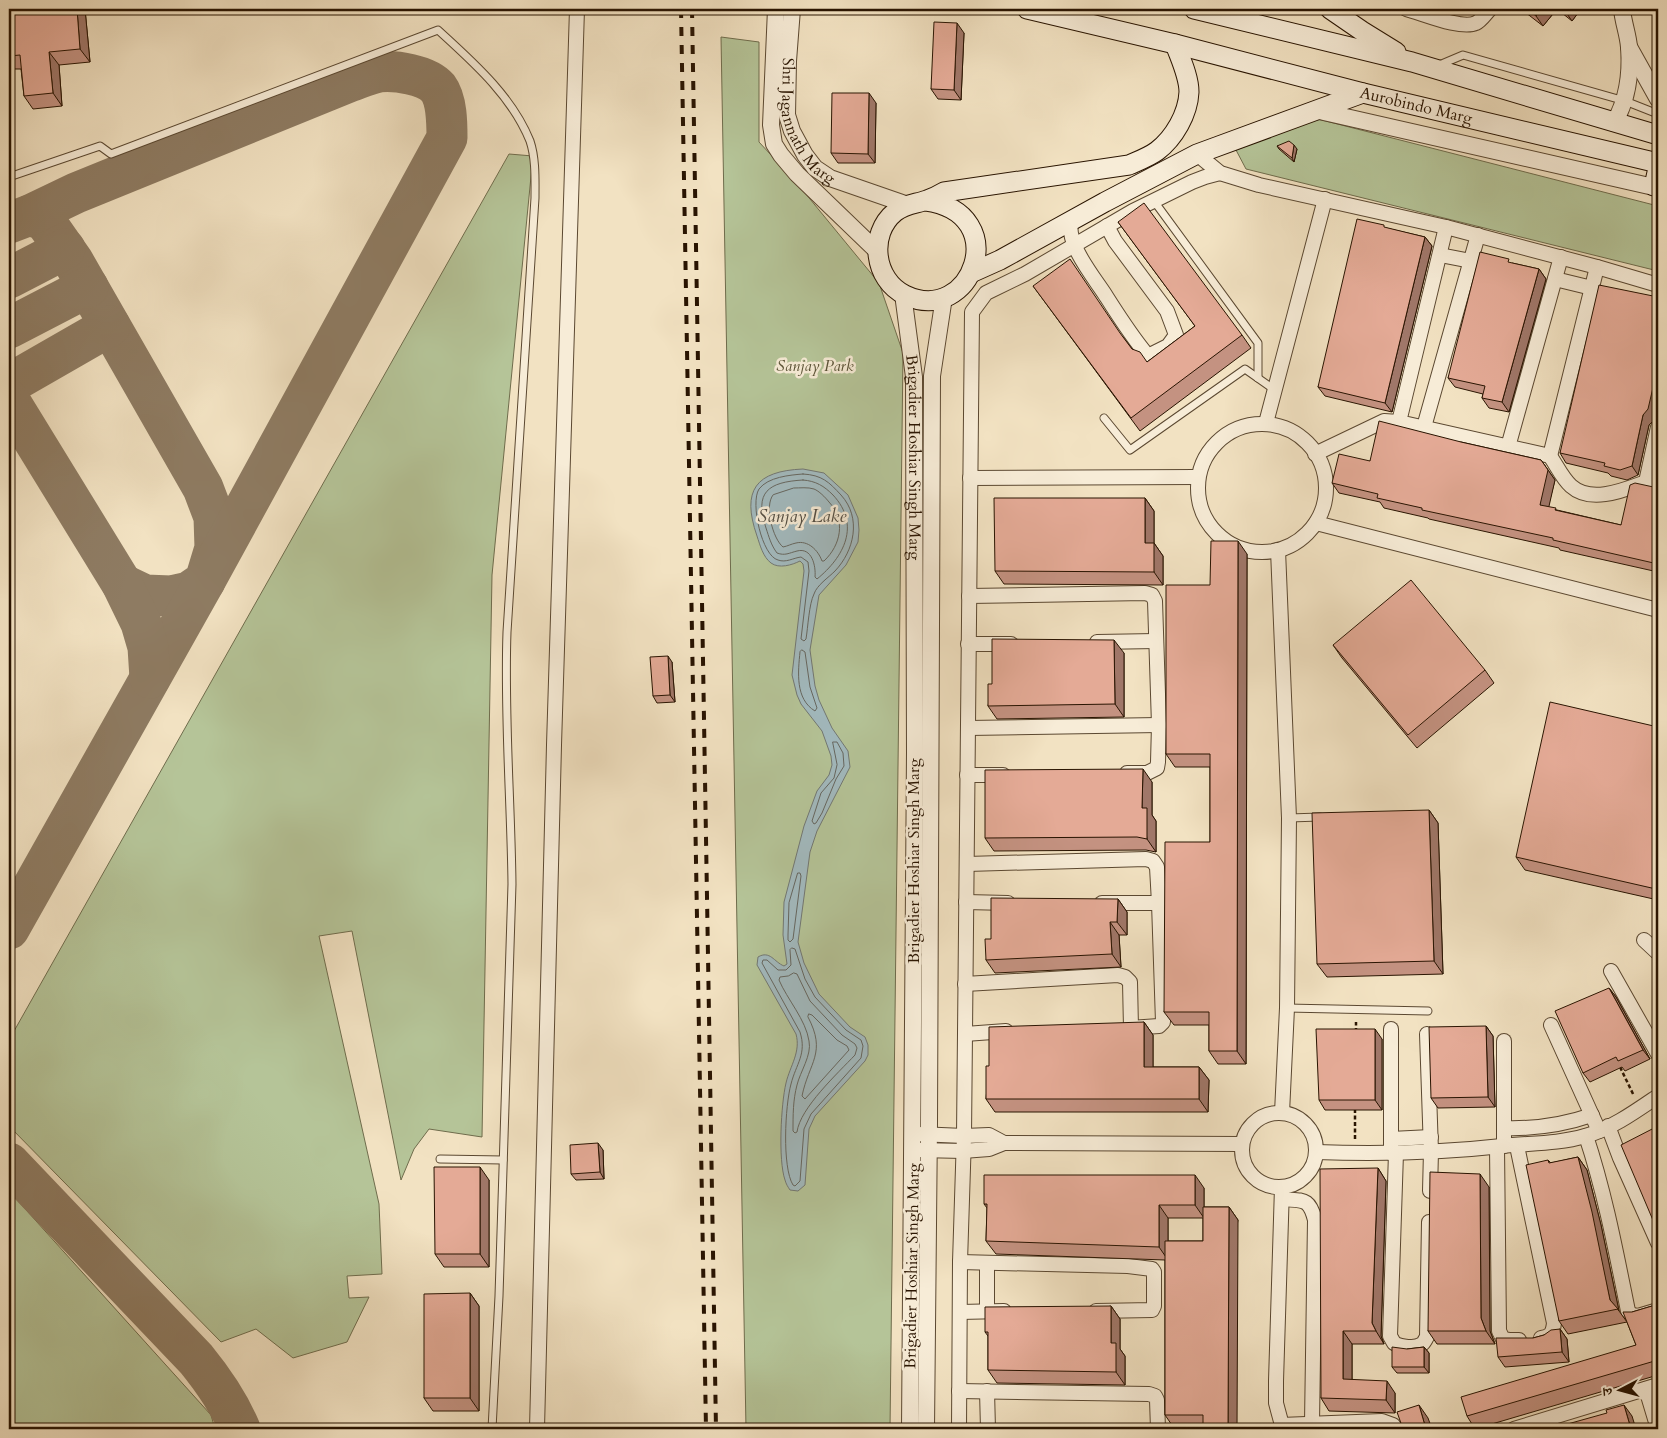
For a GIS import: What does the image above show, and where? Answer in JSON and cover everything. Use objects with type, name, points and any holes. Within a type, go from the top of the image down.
[{"type":"main road","name":"Aurobindo Marg","points":[[1027,9],[1175,44],[1363,93],[1658,163]]},
{"type":"main road","points":[[1194,9],[1412,62],[1658,135]]},
{"type":"main road","points":[[1330,9],[1362,32],[1412,62]]},
{"type":"main road","points":[[926,201],[944,192],[1130,165],[1157,151],[1175,131],[1185,113],[1189,91],[1175,44]]},
{"type":"main road","points":[[971,273],[1000,260],[1196,154],[1363,93]]},
{"type":"main road","points":[[1656,187],[1658,168]]},
{"type":"main road","points":[[1091,172],[1105,178],[1107,187],[1105,202]]},
{"type":"main road","points":[[926,201],[941,203],[954,209],[965,218],[972,230],[976,244],[976,259],[971,273],[960,288],[944,297],[923,300],[904,294],[890,284],[881,269],[878,252],[879,237],[885,224],[895,212],[908,204],[926,201]]},
{"type":"street","points":[[537,1429],[554,745],[578,9]]},
{"type":"street","name":"Shri Jagannath Marg","points":[[776,9],[771,125],[774,144],[797,174],[878,252]]},
{"type":"street","name":"Shri Jagannath Marg","points":[[792,9],[788,60],[788,115],[792,130],[805,155],[815,168],[830,178],[908,204]]},
{"type":"street","points":[[1406,9],[1467,25],[1477,23],[1490,9]]},
{"type":"street","points":[[1614,123],[1625,101],[1628,76],[1629,47],[1622,9]]},
{"type":"street","points":[[1629,47],[1658,99]]},
{"type":"street","name":"Aurobindo Marg","points":[[1315,110],[1656,187]]},
{"type":"street","points":[[1196,154],[1220,174],[1259,185],[1478,235],[1658,285]]},
{"type":"street","points":[[959,1429],[960,1262],[964,1136],[972,312],[986,293],[1025,274],[1154,201],[1199,179],[1220,174]]},
{"type":"street","points":[[1266,423],[1325,199]]},
{"type":"street","points":[[1071,221],[1071,238],[1082,262],[1103,291],[1119,319],[1148,356],[1168,346],[1176,335],[1167,311],[1115,241],[1107,226]]},
{"type":"street","points":[[1399,422],[1446,227]]},
{"type":"street","points":[[1424,427],[1478,235]]},
{"type":"street","points":[[1440,255],[1471,261]]},
{"type":"street","points":[[1508,447],[1561,257]]},
{"type":"street","points":[[1550,456],[1597,267]]},
{"type":"street","points":[[1555,279],[1592,288]]},
{"type":"street","name":"Brigadier Hoshiar Singh Marg","points":[[904,294],[914,377],[915,762],[926,1429]]},
{"type":"street","name":"Brigadier Hoshiar Singh Marg","points":[[910,1429],[921,1142],[932,376],[944,297]]},
{"type":"street","points":[[1315,454],[1384,421],[1399,422],[1550,456],[1570,485],[1580,493],[1594,495],[1652,483],[1658,427]]},
{"type":"street","points":[[1252,423],[1266,423],[1284,426],[1303,438],[1322,464],[1326,486],[1323,508],[1316,523],[1300,539],[1278,550],[1256,552],[1241,549],[1221,538],[1205,520],[1199,499],[1197,477],[1208,451],[1230,430],[1252,423]]},
{"type":"street","points":[[970,478],[1197,477]]},
{"type":"street","points":[[1316,523],[1658,610]]},
{"type":"street","points":[[1278,550],[1289,818],[1287,1008],[1282,1113]]},
{"type":"street","points":[[969,596],[1145,593],[1152,596],[1155,601],[1159,725],[1157,768],[1147,772],[1118,773]]},
{"type":"street","points":[[1079,642],[1156,640]]},
{"type":"street","points":[[968,644],[1021,643]]},
{"type":"street","points":[[968,728],[1159,725]]},
{"type":"street","points":[[967,775],[1020,774]]},
{"type":"street","points":[[967,864],[1146,859],[1153,861],[1157,867],[1163,1022],[1159,1026],[1112,1029]]},
{"type":"street","points":[[966,902],[1023,903]]},
{"type":"street","points":[[1091,903],[1159,903]]},
{"type":"street","points":[[1644,940],[1658,953]]},
{"type":"street","points":[[1611,972],[1658,1054]]},
{"type":"street","points":[[965,984],[1125,976],[1130,982],[1131,1028]]},
{"type":"street","points":[[1551,1025],[1592,1115],[1603,1128],[1620,1158],[1658,1243]]},
{"type":"street","points":[[1391,1029],[1391,1139],[1394,1153],[1390,1336],[1394,1343],[1399,1346],[1417,1346],[1423,1344],[1426,1337],[1431,1144],[1427,1034]]},
{"type":"street","points":[[965,1034],[1017,1031]]},
{"type":"street","points":[[1504,1041],[1504,1128],[1506,1146],[1499,1331],[1503,1339],[1509,1340],[1546,1338],[1553,1332],[1554,1323],[1506,1146]]},
{"type":"street","points":[[1391,1139],[1431,1144],[1506,1146],[1554,1142],[1586,1136],[1640,1109],[1658,1096]]},
{"type":"street","points":[[1282,1193],[1305,1176],[1313,1165],[1316,1152],[1314,1138],[1308,1127],[1294,1116],[1282,1113],[1263,1116],[1246,1130],[1241,1144],[1241,1153],[1246,1168],[1256,1179],[1282,1193],[1310,1204],[1315,1220],[1312,1423]]},
{"type":"street","points":[[1504,1128],[1558,1125],[1592,1115]]},
{"type":"street","points":[[921,1142],[964,1136],[989,1135],[1004,1143]]},
{"type":"street","points":[[1586,1136],[1597,1168],[1628,1311],[1632,1316],[1638,1316],[1658,1310]]},
{"type":"street","points":[[921,1142],[963,1151],[989,1149],[1004,1143],[1241,1144]]},
{"type":"street","points":[[1316,1152],[1394,1153],[1431,1144]]},
{"type":"street","points":[[1282,1193],[1276,1381],[1276,1403],[1282,1427],[1312,1423],[1382,1421],[1393,1425],[1396,1429]]},
{"type":"street","points":[[960,1262],[1128,1266],[1152,1269],[1154,1272],[1154,1306],[1152,1310],[1082,1311]]},
{"type":"street","points":[[987,1263],[987,1312]]},
{"type":"street","points":[[960,1312],[1015,1311]]},
{"type":"street","points":[[1514,1429],[1555,1424],[1652,1387],[1658,1429]]},
{"type":"street","points":[[959,1391],[1149,1394],[1155,1396],[1157,1400],[1158,1429]]},
{"type":"street","points":[[987,1391],[988,1429]]},
{"type":"lane","points":[[9,178],[100,146],[111,154],[438,30],[496,88],[516,114],[530,142],[535,169],[535,198],[507,632],[506,722],[512,825],[512,884],[492,1429]]},
{"type":"lane","points":[[1432,68],[1464,55],[1625,101],[1658,114]]},
{"type":"lane","points":[[1154,201],[1258,342],[1258,378]]},
{"type":"lane","points":[[1104,418],[1130,450],[1245,369],[1275,390]]},
{"type":"lane","points":[[1289,818],[1332,817]]},
{"type":"lane","points":[[1287,1008],[1428,1011]]},
{"type":"lane","points":[[440,1159],[503,1160]]},
{"type":"path","points":[[1356,1022],[1356,1032]]},
{"type":"path","points":[[1617,1062],[1636,1102]]},
{"type":"path","points":[[1347,1153],[1348,1148],[1355,1141],[1355,1101]]},
{"type":"green space","name":"Sanjay Park","points":[[721,37],[759,42],[759,142],[796,182],[879,283],[903,353],[890,1429],[746,1429]]},
{"type":"green space","points":[[1318,119],[1658,206],[1658,271],[1246,169],[1236,150]]},
{"type":"green space","points":[[509,154],[533,156],[492,575],[482,1137],[429,1129],[414,1149],[401,1180],[352,931],[319,936],[379,1204],[382,1274],[347,1276],[349,1298],[369,1297],[347,1342],[293,1358],[256,1329],[221,1342],[9,1126],[9,1040]]},
{"type":"green space","points":[[9,1191],[211,1415],[215,1429],[9,1429]]},
{"type":"water","name":"Sanjay Lake","points":[[803,469],[824,473],[848,495],[858,518],[859,530],[858,542],[846,565],[819,595],[810,650],[819,700],[832,728],[848,751],[850,767],[817,831],[810,852],[798,942],[804,963],[819,994],[850,1027],[865,1037],[868,1045],[868,1055],[865,1061],[815,1116],[809,1129],[805,1185],[798,1191],[790,1190],[786,1183],[781,1146],[784,1092],[796,1053],[796,1034],[757,965],[758,957],[762,955],[772,957],[784,966],[787,964],[783,935],[784,902],[804,826],[817,791],[829,775],[832,765],[831,756],[822,731],[801,704],[792,675],[804,571],[803,564],[800,561],[778,566],[766,558],[752,520],[751,506],[752,495],[756,486],[764,479],[774,474]]},
{"type":"building","points":[[9,9],[77,9],[80,49],[49,52],[53,93],[24,96],[20,55],[9,56]]},
{"type":"building","points":[[1527,9],[1542,9],[1536,16]]},
{"type":"building","points":[[934,22],[957,23],[954,90],[931,89]]},
{"type":"building","points":[[832,93],[869,93],[868,154],[831,153]]},
{"type":"building","points":[[1289,141],[1294,145],[1292,158],[1277,146]]},
{"type":"building","points":[[1144,203],[1242,335],[1131,418],[1033,286],[1070,259],[1120,333],[1132,349],[1140,352],[1147,362],[1195,326],[1118,222]]},
{"type":"building","points":[[1357,219],[1425,237],[1385,403],[1318,387]]},
{"type":"building","points":[[1480,252],[1509,259],[1508,262],[1539,269],[1502,402],[1482,398],[1485,386],[1448,378]]},
{"type":"building","points":[[1599,285],[1658,297],[1658,366],[1648,409],[1643,415],[1632,466],[1620,470],[1604,466],[1605,463],[1560,453]]},
{"type":"building","points":[[1379,421],[1541,460],[1548,470],[1540,505],[1556,508],[1555,510],[1621,525],[1630,485],[1635,483],[1658,488],[1658,564],[1553,540],[1553,538],[1422,510],[1422,508],[1377,498],[1378,494],[1332,483],[1339,454],[1370,461]]},
{"type":"building","points":[[994,498],[1145,498],[1145,543],[1154,543],[1154,572],[995,571]]},
{"type":"building","points":[[1211,541],[1238,541],[1237,1051],[1209,1051],[1209,1012],[1164,1012],[1165,842],[1210,842],[1210,754],[1166,754],[1166,585],[1210,585]]},
{"type":"building","points":[[1411,580],[1485,670],[1408,735],[1333,645]]},
{"type":"building","points":[[992,639],[1114,640],[1115,704],[988,706],[988,684],[992,684]]},
{"type":"building","points":[[668,656],[670,695],[653,696],[650,657]]},
{"type":"building","points":[[1550,702],[1658,727],[1658,879],[1656,889],[1516,857]]},
{"type":"building","points":[[1143,769],[1142,808],[1147,808],[1147,839],[1137,837],[985,838],[985,770]]},
{"type":"building","points":[[1429,810],[1434,961],[1317,964],[1312,813]]},
{"type":"building","points":[[991,898],[1118,899],[1117,922],[1110,922],[1112,954],[986,960],[985,939],[991,939]]},
{"type":"building","points":[[1609,988],[1643,1050],[1618,1061],[1616,1057],[1583,1073],[1555,1011]]},
{"type":"building","points":[[1144,1022],[1144,1067],[1199,1067],[1199,1099],[986,1099],[986,1066],[989,1066],[989,1027]]},
{"type":"building","points":[[1486,1026],[1488,1097],[1431,1098],[1429,1027]]},
{"type":"building","points":[[1316,1029],[1375,1029],[1375,1100],[1319,1100]]},
{"type":"building","points":[[1658,1126],[1658,1232],[1621,1145]]},
{"type":"building","points":[[598,1143],[600,1172],[571,1174],[570,1145]]},
{"type":"building","points":[[1578,1157],[1592,1212],[1610,1300],[1618,1309],[1559,1321],[1526,1165],[1548,1160],[1549,1163]]},
{"type":"building","points":[[434,1167],[480,1167],[480,1254],[435,1254]]},
{"type":"building","points":[[1378,1168],[1372,1323],[1376,1331],[1343,1331],[1343,1379],[1387,1381],[1386,1400],[1321,1398],[1320,1169]]},
{"type":"building","points":[[1430,1172],[1480,1174],[1481,1318],[1486,1331],[1428,1331]]},
{"type":"building","points":[[984,1175],[1195,1175],[1195,1205],[1159,1205],[1159,1247],[986,1241],[987,1204],[984,1204]]},
{"type":"building","points":[[1203,1207],[1229,1207],[1228,1429],[1203,1429],[1203,1415],[1165,1415],[1165,1241],[1203,1241]]},
{"type":"building","points":[[470,1293],[470,1398],[424,1398],[424,1294]]},
{"type":"building","points":[[1658,1299],[1658,1360],[1467,1416],[1461,1397],[1636,1345],[1623,1312],[1632,1312],[1652,1306]]},
{"type":"building","points":[[1111,1306],[1111,1343],[1116,1343],[1116,1372],[988,1370],[988,1332],[985,1332],[985,1307]]},
{"type":"building","points":[[1560,1329],[1562,1352],[1498,1357],[1496,1338],[1533,1338],[1544,1335],[1551,1330]]},
{"type":"building","points":[[1392,1347],[1407,1349],[1424,1347],[1424,1367],[1392,1367]]},
{"type":"building","points":[[1419,1405],[1426,1429],[1403,1429],[1397,1412]]},
{"type":"building","points":[[1624,1405],[1631,1429],[1565,1429],[1564,1425],[1607,1413],[1606,1410]]},
{"type":"taxiway","points":[[9,223],[76,193],[371,74],[393,72],[419,77],[433,83],[438,88],[443,99],[446,112],[447,138],[205,581],[9,929]]},
{"type":"taxiway","points":[[30,215],[45,221],[73,261],[203,488],[214,517],[215,548],[205,581],[189,592],[171,596],[145,595],[122,584]]},
{"type":"taxiway","points":[[9,278],[65,249]]},
{"type":"taxiway","points":[[9,328],[88,287]]},
{"type":"taxiway","points":[[9,384],[110,326]]},
{"type":"taxiway","points":[[9,400],[122,584],[141,623],[148,647],[150,678]]},
{"type":"taxiway","points":[[9,1163],[196,1359],[221,1392],[240,1429]]},
{"type":"railway","points":[[681,9],[706,1429]]},
{"type":"railway","points":[[692,9],[716,1429]]}]
